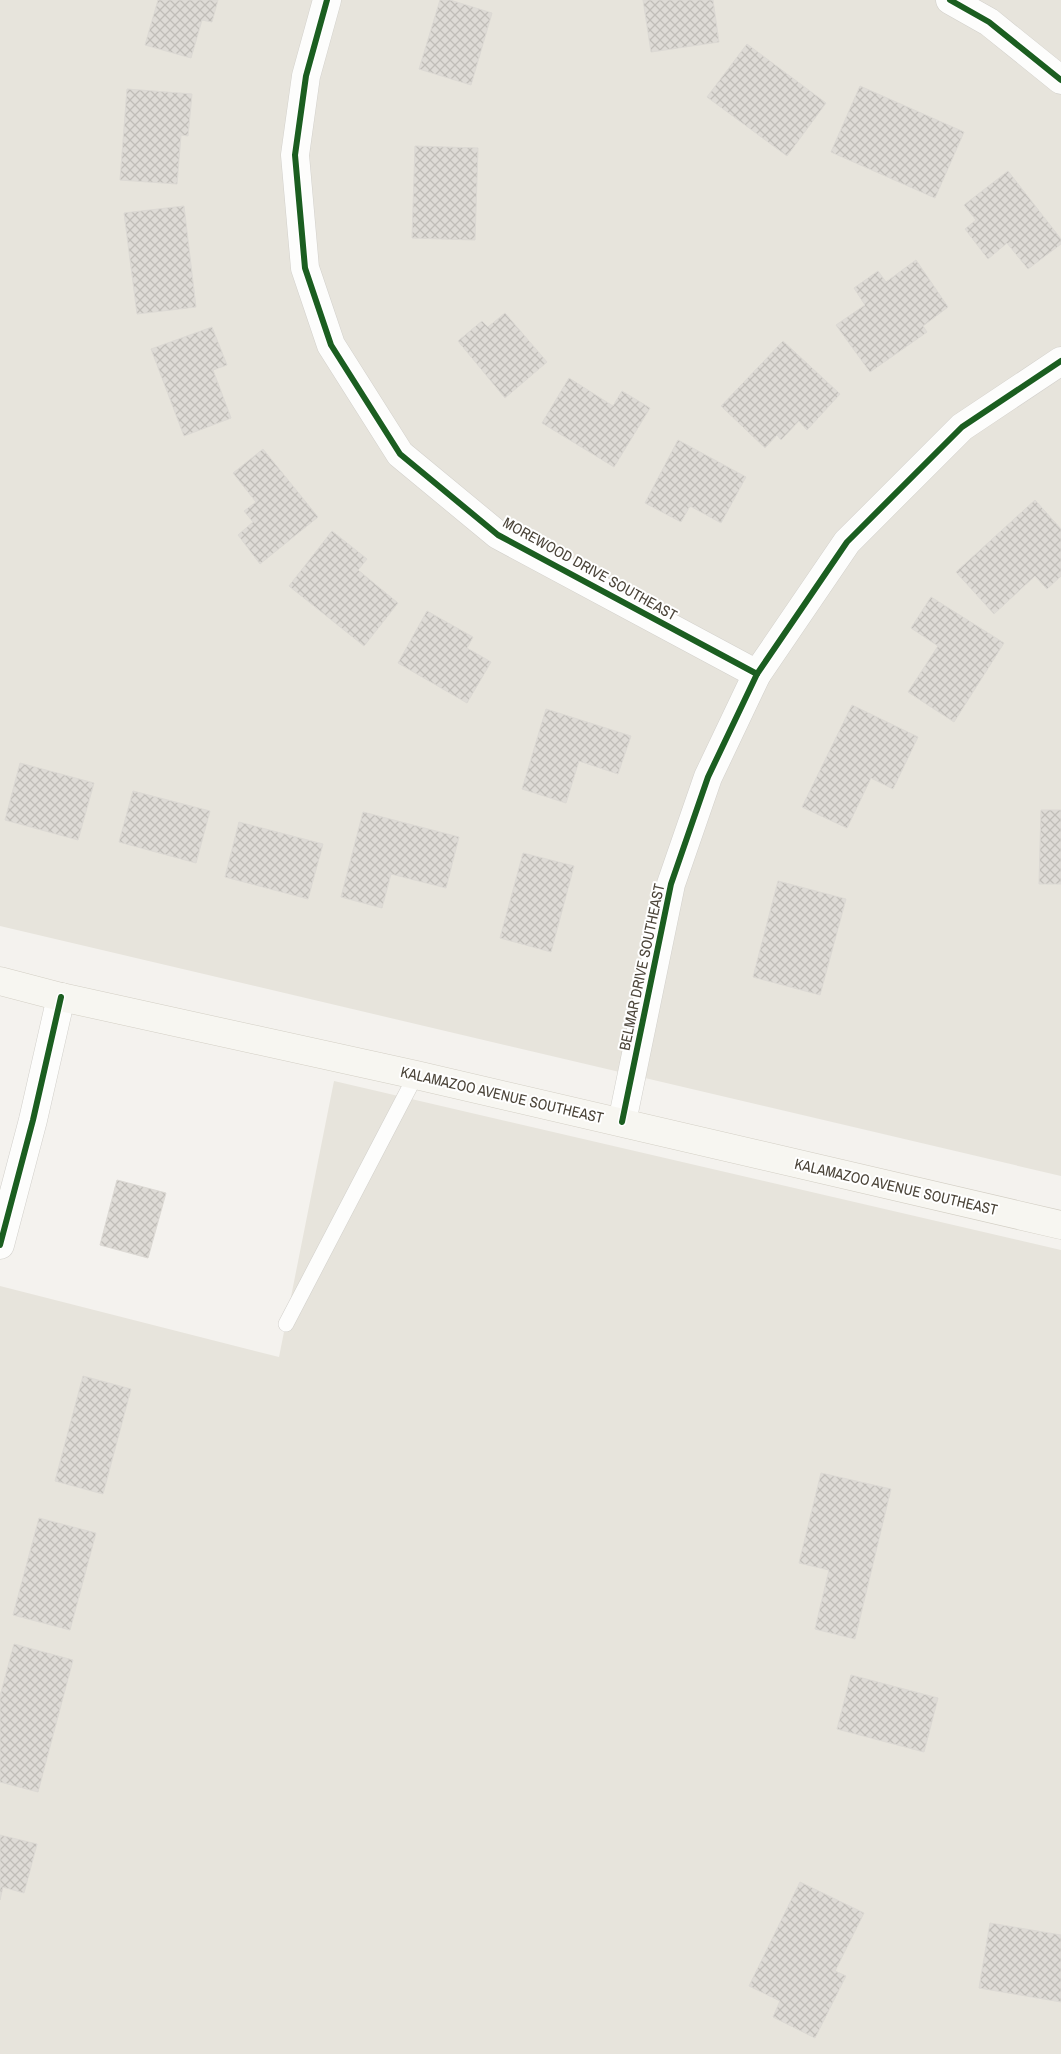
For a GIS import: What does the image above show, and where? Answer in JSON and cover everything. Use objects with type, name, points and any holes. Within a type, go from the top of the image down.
[{"type":"main road","name":"KALAMAZOO AVENUE SOUTHEAST","points":[[0,981],[61,997],[622,1122],[1061,1225]]},
{"type":"street","name":"MOREWOOD DRIVE SOUTHEAST","points":[[327,0],[306,76],[296,155],[304,268],[331,345],[400,454],[498,535],[758,674]]},
{"type":"street","points":[[950,0],[989,22],[1061,80]]},
{"type":"street","name":"BELMAR DRIVE SOUTHEAST","points":[[622,1122],[671,884],[708,777],[758,674],[848,542],[962,427],[1061,361]]},
{"type":"street","points":[[0,1244],[33,1120],[61,997]]},
{"type":"lane","points":[[286,1324],[416,1075]]},
{"type":"shaded area","points":[[0,0],[1061,0],[1061,1176],[0,926]]},
{"type":"shaded area","points":[[334,1081],[1061,1250],[1061,2054],[0,2054],[0,1286],[279,1357]]},
{"type":"building","points":[[158,0],[218,0],[212,22],[202,20],[191,58],[145,45]]},
{"type":"building","points":[[440,0],[450,0],[492,13],[471,85],[419,69]]},
{"type":"building","points":[[643,0],[713,0],[719,42],[651,52]]},
{"type":"building","points":[[747,44],[826,103],[787,156],[707,97]]},
{"type":"building","points":[[860,86],[964,132],[935,198],[831,152]]},
{"type":"building","points":[[127,89],[192,94],[188,136],[181,135],[177,184],[120,180]]},
{"type":"building","points":[[415,146],[478,148],[475,240],[412,238]]},
{"type":"building","points":[[1008,171],[1061,239],[1061,244],[1028,269],[1007,243],[988,259],[965,229],[976,220],[964,205]]},
{"type":"building","points":[[184,206],[196,307],[137,314],[124,213]]},
{"type":"building","points":[[916,260],[948,307],[923,326],[927,332],[870,372],[836,325],[865,305],[854,288],[878,271],[886,282]]},
{"type":"building","points":[[505,313],[547,362],[505,398],[458,341],[482,321],[488,327]]},
{"type":"building","points":[[212,327],[227,365],[213,370],[231,418],[184,436],[151,349]]},
{"type":"building","points":[[783,341],[840,394],[807,430],[799,421],[781,440],[777,435],[765,448],[721,406]]},
{"type":"building","points":[[569,378],[613,406],[622,391],[650,408],[614,467],[542,423]]},
{"type":"building","points":[[678,440],[746,477],[721,523],[690,506],[681,522],[645,503]]},
{"type":"building","points":[[263,449],[318,517],[260,564],[238,535],[253,522],[244,511],[256,502],[233,473]]},
{"type":"building","points":[[1035,500],[1061,529],[1061,576],[1047,589],[1035,576],[994,614],[956,572]]},
{"type":"building","points":[[332,531],[367,559],[358,570],[398,603],[364,646],[289,586]]},
{"type":"building","points":[[931,597],[1004,643],[954,722],[908,692],[938,646],[911,628]]},
{"type":"building","points":[[427,611],[473,637],[467,648],[491,662],[467,703],[398,663]]},
{"type":"building","points":[[852,705],[918,737],[893,789],[871,778],[847,828],[802,807]]},
{"type":"building","points":[[546,709],[631,736],[618,774],[579,761],[566,803],[522,789]]},
{"type":"building","points":[[20,763],[94,783],[78,840],[5,820]]},
{"type":"building","points":[[133,791],[210,811],[196,863],[119,842]]},
{"type":"building","points":[[1041,810],[1061,810],[1061,884],[1039,884]]},
{"type":"building","points":[[363,812],[459,837],[446,888],[391,874],[382,908],[341,897]]},
{"type":"building","points":[[239,822],[323,844],[308,899],[225,877]]},
{"type":"building","points":[[523,853],[574,866],[551,952],[500,938]]},
{"type":"building","points":[[778,881],[846,899],[820,995],[753,977]]},
{"type":"building","points":[[117,1180],[166,1193],[148,1258],[100,1245]]},
{"type":"building","points":[[83,1376],[131,1389],[103,1494],[55,1481]]},
{"type":"building","points":[[821,1473],[891,1489],[855,1639],[815,1629],[829,1570],[799,1563]]},
{"type":"building","points":[[39,1518],[96,1533],[70,1630],[13,1615]]},
{"type":"building","points":[[14,1644],[73,1660],[38,1792],[0,1782],[0,1696]]},
{"type":"building","points":[[851,1675],[938,1698],[924,1752],[837,1729]]},
{"type":"building","points":[[0,1835],[37,1844],[24,1893],[3,1887],[0,1900]]},
{"type":"building","points":[[800,1882],[864,1913],[835,1971],[846,1976],[815,2038],[773,2017],[780,2001],[749,1986]]},
{"type":"building","points":[[990,1923],[1061,1935],[1061,2002],[979,1988]]},
{"type":"cycle path","points":[[327,0],[306,76],[295,155],[305,268],[331,345],[400,454],[498,535],[757,674]]},
{"type":"cycle path","points":[[950,0],[989,22],[1061,80]]},
{"type":"cycle path","points":[[622,1122],[671,884],[708,777],[757,674],[847,542],[962,427],[1061,361]]},
{"type":"cycle path","points":[[0,1245],[33,1120],[61,997]]}]
